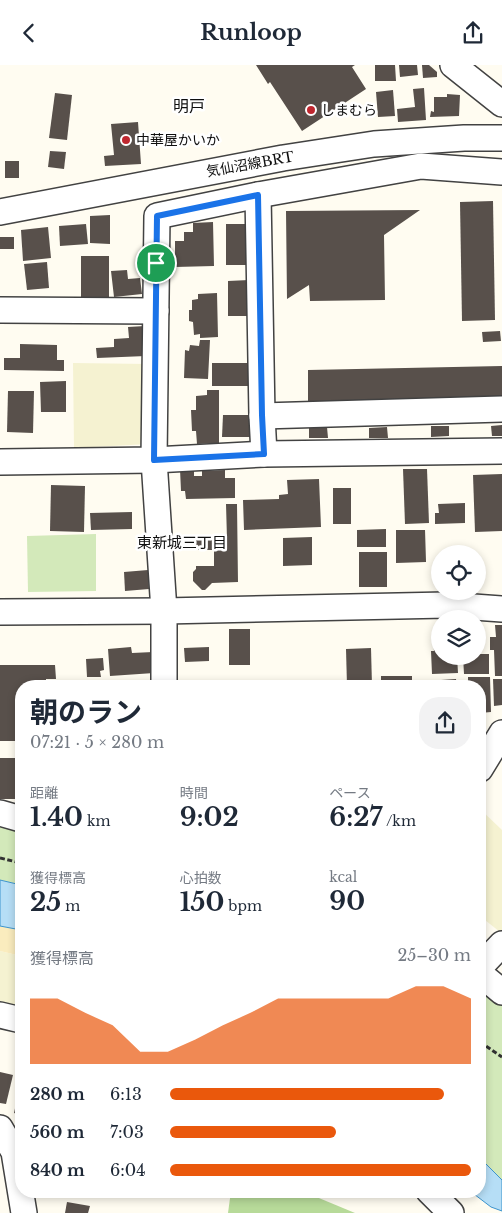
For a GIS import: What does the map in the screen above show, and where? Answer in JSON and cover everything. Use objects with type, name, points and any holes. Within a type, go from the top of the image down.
[{"type":"street","points":[[453,65],[502,104]]},
{"type":"street","name":"気仙沼線BRT","points":[[0,212],[283,158],[374,144],[464,138],[502,138]]},
{"type":"street","points":[[164,680],[164,611],[154,460],[157,216],[258,195],[421,166],[502,172]]},
{"type":"street","points":[[258,195],[264,454]]},
{"type":"street","points":[[0,310],[156,311]]},
{"type":"street","points":[[262,415],[502,409]]},
{"type":"street","points":[[0,461],[154,460],[264,454],[502,451]]},
{"type":"street","points":[[0,612],[164,611],[446,605],[502,609]]},
{"type":"street","points":[[486,754],[493,737]]},
{"type":"street","points":[[0,813],[15,817]]},
{"type":"street","points":[[486,961],[502,944]]},
{"type":"street","points":[[486,979],[502,992]]},
{"type":"street","points":[[0,1015],[15,1018]]},
{"type":"street","points":[[0,1128],[14,1152],[15,1158]]},
{"type":"street","points":[[22,1198],[24,1213]]},
{"type":"street","points":[[427,1199],[451,1213]]},
{"type":"path","points":[[0,858],[15,862]]},
{"type":"path","points":[[486,1046],[502,1057]]},
{"type":"shaded area","points":[[73,363],[149,364],[149,444],[74,448]]},
{"type":"shaded area","points":[[486,815],[502,830],[502,930],[500,932],[486,921]]},
{"type":"shaded area","points":[[0,951],[15,955],[15,1011],[0,1007]]},
{"type":"green space","points":[[96,534],[96,591],[28,592],[27,536]]},
{"type":"green space","points":[[0,818],[15,822],[15,884],[0,880]]},
{"type":"green space","points":[[486,988],[502,1001],[502,1180],[486,1164]]},
{"type":"green space","points":[[230,1198],[319,1198],[355,1213],[228,1213]]},
{"type":"sand","points":[[0,926],[15,929],[15,955],[0,951]]},
{"type":"water","points":[[0,880],[15,884],[15,929],[0,926]]},
{"type":"water","points":[[486,1164],[502,1180],[502,1211],[491,1207],[479,1198],[486,1198]]},
{"type":"building","name":"しまむら","points":[[256,65],[355,65],[352,67],[366,89],[302,131],[270,82],[268,84]]},
{"type":"building","points":[[375,65],[395,65],[396,81],[375,81]]},
{"type":"building","points":[[399,65],[417,65],[418,75],[400,77]]},
{"type":"building","points":[[422,65],[429,65],[437,72],[437,77],[423,78]]},
{"type":"building","points":[[424,88],[426,120],[398,122],[397,109],[415,107],[413,89]]},
{"type":"building","points":[[393,90],[395,116],[378,117],[376,92]]},
{"type":"building","points":[[55,93],[72,95],[67,140],[49,138]]},
{"type":"building","points":[[447,94],[460,95],[459,116],[430,117],[431,111],[434,112],[434,97],[447,97]]},
{"type":"building","name":"中華屋かいか","points":[[138,122],[141,164],[105,166],[104,156],[114,155],[111,124]]},
{"type":"building","points":[[50,151],[66,152],[64,169],[48,167]]},
{"type":"building","points":[[5,161],[19,161],[19,178],[5,178]]},
{"type":"building","points":[[493,201],[495,320],[462,321],[460,202]]},
{"type":"building","points":[[420,210],[384,235],[385,300],[310,301],[309,285],[287,299],[286,211]]},
{"type":"building","points":[[110,215],[110,244],[90,243],[90,216]]},
{"type":"building","points":[[213,222],[214,266],[175,267],[175,241],[184,241],[184,232],[193,232],[193,223]]},
{"type":"building","points":[[86,224],[88,244],[60,246],[59,226]]},
{"type":"building","points":[[226,224],[249,224],[249,265],[226,265]]},
{"type":"building","points":[[48,227],[51,258],[23,261],[21,230]]},
{"type":"building","points":[[0,237],[14,237],[14,249],[0,249]]},
{"type":"building","points":[[81,256],[109,256],[109,299],[81,299]]},
{"type":"building","points":[[47,262],[49,288],[27,290],[24,264]]},
{"type":"building","points":[[127,270],[128,279],[140,278],[142,294],[114,297],[111,271]]},
{"type":"building","points":[[249,280],[249,316],[228,316],[228,281]]},
{"type":"building","points":[[217,293],[218,337],[200,338],[200,334],[194,335],[193,322],[189,321],[189,310],[192,310],[192,300],[198,299],[198,294]]},
{"type":"building","points":[[145,326],[146,356],[97,358],[96,348],[114,347],[114,339],[129,338],[128,327]]},
{"type":"building","points":[[500,331],[501,341],[483,342],[482,332]]},
{"type":"building","points":[[200,340],[210,340],[208,379],[184,378],[185,350],[189,351],[190,345],[199,346]]},
{"type":"building","points":[[20,344],[57,345],[57,360],[64,360],[64,371],[4,370],[4,358],[20,358]]},
{"type":"building","points":[[212,363],[249,363],[249,386],[212,386]]},
{"type":"building","points":[[502,366],[502,399],[308,402],[308,370]]},
{"type":"building","points":[[66,381],[66,412],[41,412],[40,382]]},
{"type":"building","points":[[207,390],[219,390],[219,443],[197,444],[196,431],[192,431],[191,410],[196,410],[196,396],[207,395]]},
{"type":"building","points":[[8,391],[34,391],[33,433],[7,432]]},
{"type":"building","points":[[223,415],[251,415],[250,437],[222,437]]},
{"type":"building","points":[[502,425],[502,436],[492,436],[491,426]]},
{"type":"building","points":[[431,426],[449,426],[449,436],[431,437]]},
{"type":"building","points":[[309,427],[327,427],[328,438],[309,438]]},
{"type":"building","points":[[387,427],[388,438],[369,438],[369,428]]},
{"type":"building","points":[[180,469],[194,469],[194,476],[202,476],[202,471],[225,470],[225,478],[235,478],[235,498],[186,499],[185,491],[181,491]]},
{"type":"building","points":[[403,469],[427,469],[429,523],[405,524]]},
{"type":"building","points":[[502,474],[502,531],[475,532],[473,475]]},
{"type":"building","points":[[319,479],[321,527],[244,530],[243,500],[279,499],[279,495],[288,494],[287,480]]},
{"type":"building","points":[[51,485],[85,486],[84,532],[50,531]]},
{"type":"building","points":[[333,488],[351,488],[351,524],[333,524]]},
{"type":"building","points":[[465,503],[465,523],[435,524],[435,513],[439,513],[438,504]]},
{"type":"building","points":[[226,504],[237,504],[238,582],[212,583],[205,590],[202,590],[193,581],[193,572],[196,566],[214,566],[214,550],[196,550],[196,540],[227,539]]},
{"type":"building","points":[[132,512],[132,529],[91,530],[90,513]]},
{"type":"building","points":[[386,529],[386,547],[357,547],[357,530]]},
{"type":"building","points":[[396,530],[425,530],[426,562],[396,563]]},
{"type":"building","points":[[312,537],[312,565],[283,566],[283,538]]},
{"type":"building","points":[[359,552],[387,552],[387,587],[359,587]]},
{"type":"building","points":[[148,570],[149,589],[125,591],[124,572]]},
{"type":"building","points":[[495,625],[502,625],[502,676],[495,676],[494,650],[490,650],[490,637],[496,637]]},
{"type":"building","points":[[229,629],[250,629],[250,665],[229,665]]},
{"type":"building","points":[[131,647],[132,653],[153,652],[154,673],[110,676],[108,649]]},
{"type":"building","points":[[209,647],[209,661],[185,662],[184,648]]},
{"type":"building","points":[[371,648],[372,680],[347,680],[346,649]]},
{"type":"building","points":[[486,654],[489,654],[489,674],[464,674],[464,665],[486,665]]},
{"type":"building","points":[[103,658],[104,670],[100,671],[101,677],[87,677],[86,659]]},
{"type":"building","points":[[0,665],[55,665],[56,679],[15,680],[15,741],[0,741]]},
{"type":"building","points":[[432,665],[458,665],[458,673],[432,674]]},
{"type":"building","points":[[381,676],[412,676],[412,680],[381,680]]},
{"type":"building","points":[[468,677],[490,677],[491,712],[486,712],[486,680],[468,680]]},
{"type":"building","points":[[493,679],[502,679],[502,705],[494,706]]},
{"type":"building","points":[[0,758],[15,758],[15,799],[0,799]]},
{"type":"building","points":[[0,1072],[13,1075],[6,1104],[0,1103]]},
{"type":"building","points":[[67,1202],[90,1206],[88,1213],[65,1213]]},
{"type":"place","name":"しまむら","points":[[311,110]]},
{"type":"place","name":"中華屋かいか","points":[[126,140]]},
{"type":"district","name":"明戸","points":[[189,106]]},
{"type":"district","name":"東新城三丁目","points":[[182,542]]},
{"type":"route","points":[[258,195],[264,454],[154,460],[156,263],[157,216],[258,195]]}]
